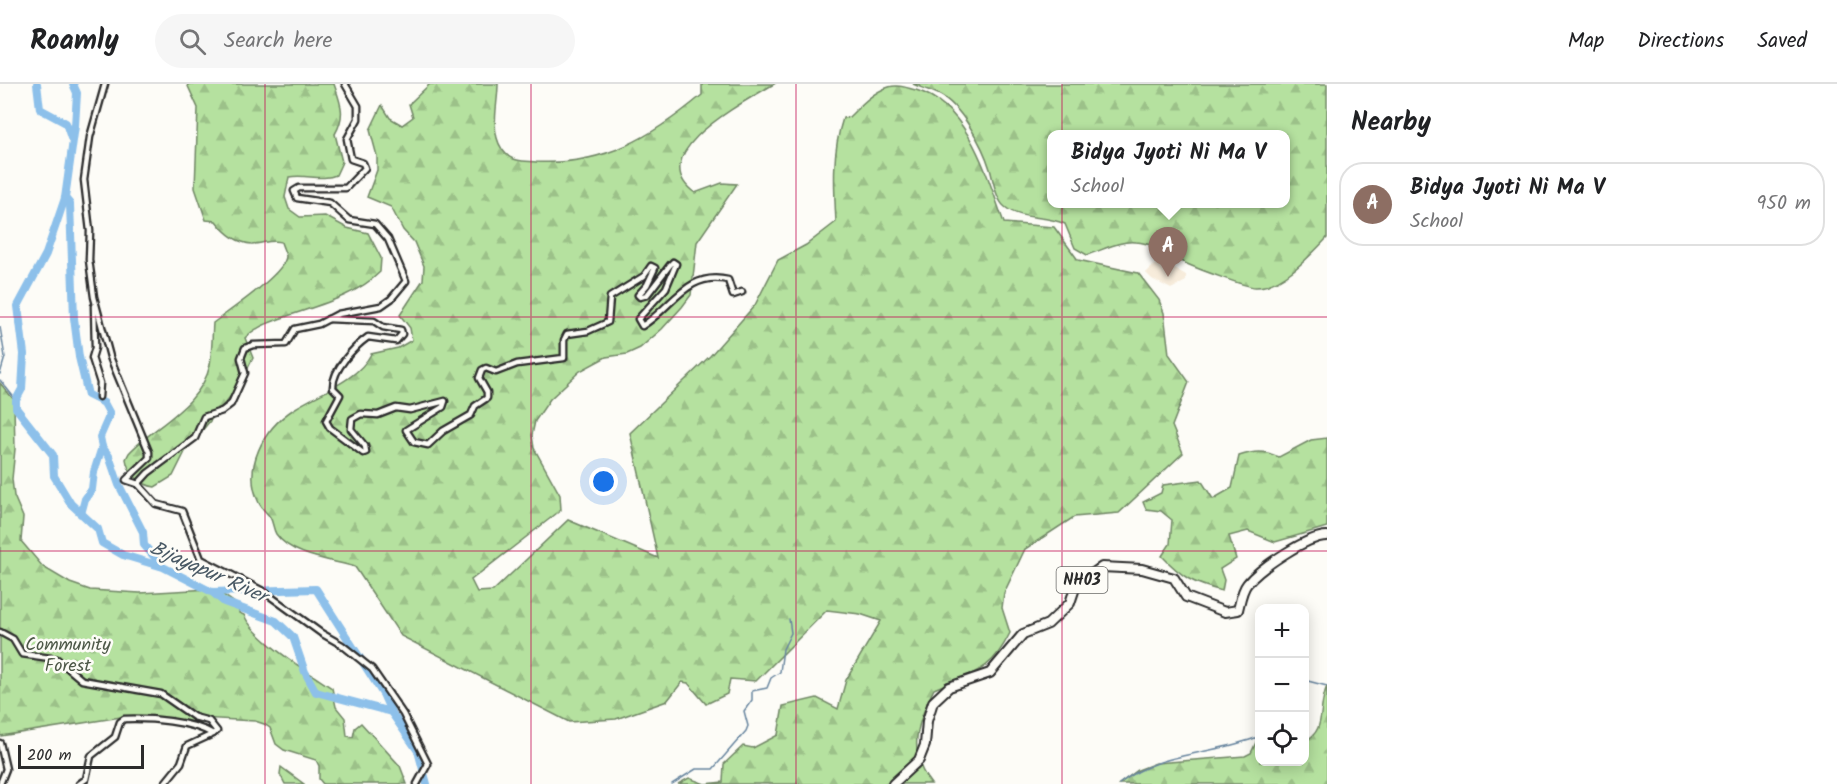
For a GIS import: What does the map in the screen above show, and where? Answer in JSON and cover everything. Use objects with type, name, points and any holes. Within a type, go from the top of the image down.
[{"type":"main road","name":"NH03","points":[[893,784],[919,760],[925,745],[927,721],[933,702],[949,687],[990,674],[1023,634],[1047,624],[1070,603],[1076,585],[1102,567],[1142,569],[1174,578],[1186,597],[1225,612],[1238,610],[1245,586],[1254,577],[1298,547],[1320,536],[1327,536]]},
{"type":"street","points":[[105,84],[90,137],[84,180],[90,231],[88,260],[94,297],[110,357],[149,452],[149,458],[126,480],[138,484],[156,504],[182,512],[201,560],[263,591],[342,645],[372,669],[403,714],[425,755],[428,764],[417,784]]},
{"type":"street","points":[[138,484],[148,473],[195,438],[204,417],[222,411],[231,404],[245,373],[241,358],[245,348],[253,345],[286,344],[295,328],[319,324],[338,314],[381,306],[406,281],[388,239],[375,224],[349,220],[330,203],[297,198],[294,191],[299,188],[346,188],[365,168],[363,163],[351,159],[347,139],[358,119],[358,106],[345,84]]},
{"type":"street","points":[[328,319],[374,321],[383,327],[401,330],[402,334],[396,341],[368,337],[353,349],[333,380],[333,388],[340,395],[326,421],[334,431],[363,453],[366,452],[364,446],[351,429],[352,419],[356,416],[378,415],[396,408],[410,410],[445,401],[442,407],[406,430],[414,442],[428,445],[443,431],[471,415],[475,406],[487,398],[487,392],[479,378],[482,370],[486,368],[496,372],[517,364],[564,358],[564,340],[567,334],[588,331],[608,322],[610,297],[644,276],[651,266],[655,268],[647,285],[638,295],[640,297],[647,295],[673,262],[676,264],[666,288],[638,319],[642,326],[648,319],[660,313],[683,288],[699,280],[707,278],[728,280],[733,295],[742,292]]},
{"type":"street","points":[[94,297],[95,348],[92,358],[100,383],[99,397]]},
{"type":"street","points":[[0,633],[13,639],[22,654],[57,659],[82,680],[161,694],[172,699],[194,717],[211,722],[217,731],[187,746],[181,763],[164,784]]},
{"type":"street","points":[[78,784],[86,779],[91,756],[115,737],[120,722],[124,719],[163,720],[203,728],[213,734]]},
{"type":"street","points":[[0,743],[6,769],[0,784]]},
{"type":"shaded area","points":[[1157,262],[1166,264],[1186,275],[1186,281],[1171,289],[1152,279],[1146,273]]},
{"type":"green space","points":[[187,84],[334,84],[341,109],[340,121],[335,134],[342,162],[336,175],[331,177],[289,177],[285,197],[289,209],[300,217],[325,216],[347,228],[368,233],[381,258],[380,272],[370,281],[347,294],[267,324],[249,334],[245,338],[253,358],[239,386],[186,450],[173,476],[155,487],[140,481],[132,474],[126,459],[129,453],[176,414],[197,392],[210,365],[213,323],[267,282],[277,272],[286,256],[281,242],[256,244],[241,242],[223,230],[216,221],[206,220],[195,188],[198,108]]},
{"type":"green space","points":[[430,84],[498,84],[495,121],[500,147],[506,154],[520,161],[560,162],[605,154],[645,136],[702,95],[702,84],[774,84],[722,116],[689,146],[681,162],[682,178],[695,193],[722,183],[737,184],[697,242],[691,295],[662,329],[640,348],[627,354],[606,357],[580,371],[550,399],[535,421],[532,435],[534,448],[560,495],[561,510],[471,580],[477,592],[493,591],[568,520],[658,558],[630,433],[710,356],[755,305],[778,260],[806,245],[836,222],[835,156],[843,118],[849,117],[868,99],[883,89],[896,86],[916,90],[934,98],[950,111],[963,127],[983,164],[1004,223],[1054,227],[1078,260],[1138,273],[1159,300],[1164,313],[1169,354],[1189,382],[1172,426],[1183,453],[1119,513],[1074,517],[1025,549],[1004,593],[1002,608],[1010,633],[1003,646],[995,657],[980,670],[934,689],[923,713],[917,736],[917,748],[923,772],[931,784],[705,784],[723,782],[724,764],[743,746],[753,748],[778,735],[783,706],[817,698],[838,709],[846,680],[881,621],[860,614],[827,610],[756,681],[730,679],[727,694],[706,704],[688,683],[682,682],[667,701],[616,719],[569,722],[401,636],[355,567],[301,552],[276,534],[271,519],[260,505],[254,490],[254,463],[265,438],[283,417],[294,409],[348,379],[371,354],[398,348],[412,340],[410,328],[400,315],[423,280],[424,266],[414,242],[403,230],[391,207],[367,197],[377,170],[377,156],[370,130],[382,105],[390,118],[402,125],[413,117],[409,104]]},
{"type":"green space","points":[[913,84],[1327,84],[1327,238],[1286,276],[1266,286],[1256,287],[1187,264],[1156,247],[1143,243],[1124,242],[1087,255],[1075,248],[1065,224],[1019,214],[1002,204],[982,149],[970,127],[947,99]]},
{"type":"green space","name":"Community Forest","points":[[0,383],[14,400],[15,449],[12,479],[14,496],[23,517],[21,541],[43,567],[70,583],[90,590],[140,593],[210,589],[219,592],[239,606],[239,613],[244,615],[250,625],[270,645],[332,688],[336,707],[345,718],[347,736],[353,737],[355,728],[361,723],[400,766],[407,784],[323,784],[319,779],[319,766],[316,760],[284,750],[276,744],[270,728],[255,721],[201,718],[202,723],[195,725],[163,718],[121,717],[0,736]]},
{"type":"green space","points":[[1327,438],[1327,527],[1275,542],[1248,531],[1229,536],[1236,559],[1220,569],[1224,580],[1222,591],[1189,579],[1162,556],[1170,544],[1172,520],[1161,511],[1146,509],[1143,502],[1161,493],[1163,485],[1201,480],[1213,499],[1232,488],[1239,456],[1259,452],[1279,457],[1311,440]]},
{"type":"green space","points":[[1327,686],[1327,784],[1119,784],[1138,770],[1156,763],[1245,756],[1251,753],[1255,744],[1255,766],[1309,766],[1309,738],[1319,725]]},
{"type":"green space","points":[[281,767],[304,784],[285,784],[280,774]]},
{"type":"green space","points":[[689,778],[705,784],[678,784]]},
{"type":"waterway","points":[[37,84],[40,109],[66,123],[71,138]]},
{"type":"waterway","name":"Bijayapur River","points":[[73,84],[77,93],[75,126],[65,198],[46,254],[18,306],[24,354],[22,389],[16,400],[16,408],[53,455],[54,476],[71,504],[98,529],[102,543],[123,555],[163,567],[212,592],[224,602],[276,621],[293,637],[305,672],[316,692],[391,712],[418,751],[427,784]]},
{"type":"waterway","points":[[65,198],[70,204],[74,318],[79,357],[88,395],[104,403],[110,414],[100,437],[102,447],[94,472],[92,489],[85,499],[81,514]]},
{"type":"waterway","points":[[0,327],[5,357],[0,374]]},
{"type":"waterway","points":[[0,380],[16,400]]},
{"type":"waterway","points":[[102,447],[109,456],[119,485],[143,532],[144,545],[162,566]]},
{"type":"waterway","points":[[212,592],[316,589],[383,694],[391,712]]},
{"type":"waterway","points":[[672,784],[696,769],[713,769],[746,731],[748,726],[744,711],[752,700],[752,691],[767,688],[771,678],[780,672],[783,649],[791,633],[789,619]]},
{"type":"waterway","points":[[1309,681],[1327,686]]},
{"type":"waterway","points":[[1119,784],[1152,765],[1255,738]]},
{"type":"place","name":"Bidya Jyoti Ni Ma V","points":[[1168,277]]}]
